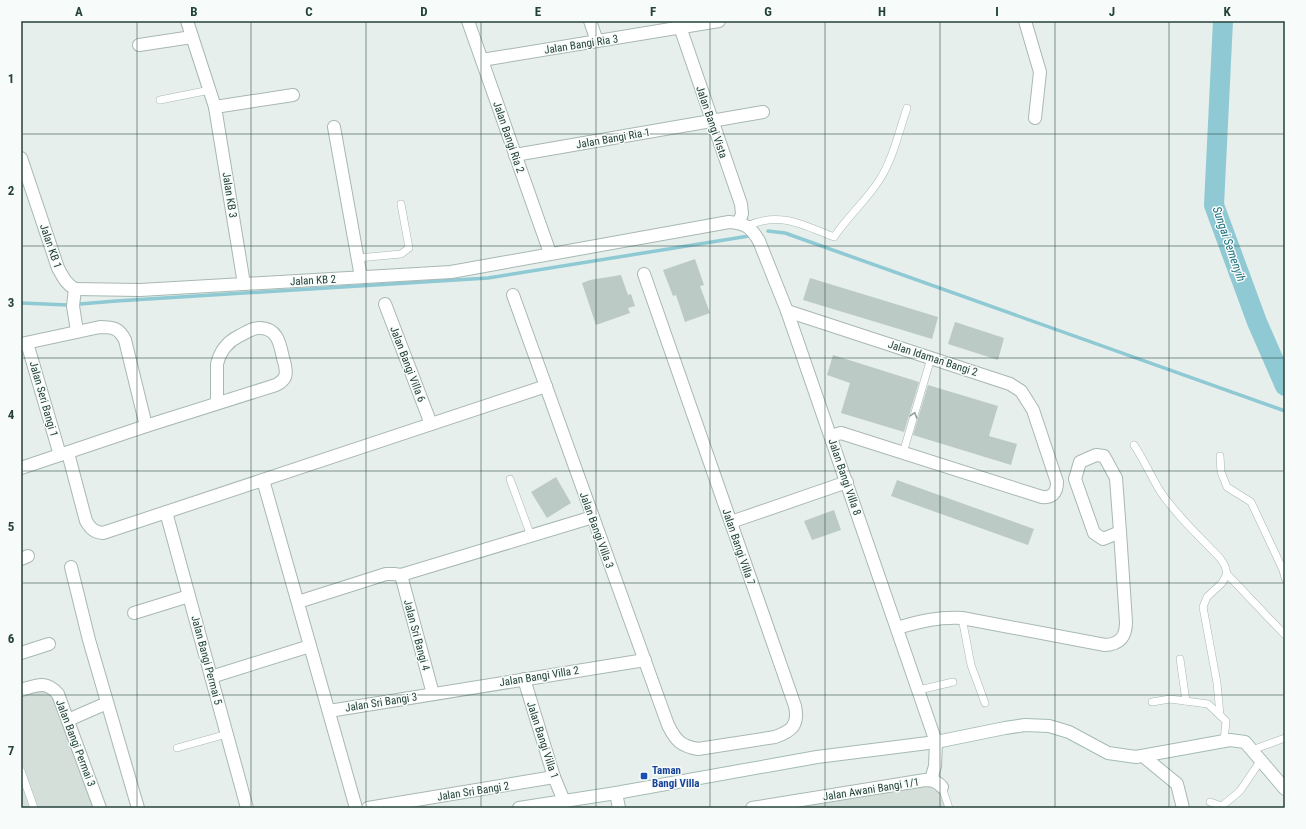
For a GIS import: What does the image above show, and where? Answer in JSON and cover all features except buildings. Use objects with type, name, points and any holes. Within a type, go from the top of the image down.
[{"type":"street","name":"Jalan KB 3","points":[[187,21],[215,107],[244,284]]},
{"type":"street","name":"Jalan Bangi Ria 2","points":[[468,21],[550,253]]},
{"type":"street","points":[[590,21],[597,41]]},
{"type":"street","name":"Jalan Bangi Ria 3","points":[[482,60],[597,41],[679,24],[719,21]]},
{"type":"street","points":[[1025,21],[1040,72],[1035,118]]},
{"type":"street","name":"Jalan Bangi Vista","points":[[679,24],[711,121],[741,204],[743,224]]},
{"type":"street","points":[[139,46],[192,37]]},
{"type":"street","points":[[215,107],[293,94]]},
{"type":"street","name":"Jalan Bangi Ria 1","points":[[515,155],[763,112]]},
{"type":"street","points":[[334,127],[361,277]]},
{"type":"street","name":"Jalan KB 1","points":[[21,158],[58,268],[74,298],[78,331]]},
{"type":"street","name":"Jalan KB 2","points":[[74,298],[140,290],[451,272],[729,222],[743,224]]},
{"type":"street","name":"Jalan Bangi Villa 8","points":[[743,224],[754,232],[759,241],[787,311],[936,742]]},
{"type":"street","name":"Jalan Bangi Villa 7","points":[[644,274],[795,706],[797,716],[795,725],[787,733],[775,738],[698,749]]},
{"type":"street","name":"Jalan Bangi Villa 3","points":[[513,295],[668,725],[673,735],[679,742],[688,748],[698,749]]},
{"type":"street","name":"Jalan Bangi Villa 6","points":[[385,304],[431,424]]},
{"type":"street","name":"Jalan Idaman Bangi 2","points":[[787,311],[1010,384],[1020,391],[1033,410],[1057,482],[1057,489],[1053,495],[1042,497],[903,453]]},
{"type":"street","points":[[24,343],[100,327],[116,329],[122,334],[125,340],[146,426]]},
{"type":"street","points":[[21,468],[146,426],[276,385],[282,381],[286,369],[280,341],[273,332],[257,328],[233,338],[225,346],[218,358],[217,364],[217,403]]},
{"type":"street","name":"Jalan Seri Bangi 1","points":[[24,343],[64,454],[86,521],[90,528],[96,532],[103,533],[166,512]]},
{"type":"street","points":[[166,512],[546,386]]},
{"type":"street","points":[[831,436],[841,433],[903,453]]},
{"type":"street","points":[[897,628],[923,620],[962,618],[1105,645],[1114,644],[1120,640],[1126,632],[1120,532],[1116,478],[1104,456],[1096,455],[1080,462],[1075,479],[1094,533],[1103,539],[1120,532]]},
{"type":"street","points":[[263,480],[356,808]]},
{"type":"street","points":[[731,522],[847,482]]},
{"type":"street","name":"Jalan Bangi Permai 5","points":[[166,512],[247,808]]},
{"type":"street","points":[[298,602],[386,574],[401,575],[593,517]]},
{"type":"street","points":[[71,567],[88,640],[138,808]]},
{"type":"street","name":"Jalan Sri Bangi 4","points":[[401,575],[433,694]]},
{"type":"street","points":[[134,613],[189,596]]},
{"type":"street","points":[[21,653],[49,644]]},
{"type":"street","points":[[211,677],[310,646]]},
{"type":"street","name":"Jalan Bangi Villa 2","points":[[433,694],[645,660]]},
{"type":"street","name":"Jalan Bangi Villa 1","points":[[524,679],[554,777],[564,801]]},
{"type":"street","name":"Jalan Bangi Permai 3","points":[[21,690],[40,684],[53,689],[58,694],[100,808]]},
{"type":"street","name":"Jalan Sri Bangi 3","points":[[329,711],[433,694]]},
{"type":"street","points":[[68,720],[107,703]]},
{"type":"street","points":[[519,808],[616,793],[817,757],[936,742],[1025,725],[1049,726],[1069,732],[1108,752],[1136,757],[1225,736],[1230,740],[1245,742],[1285,789]]},
{"type":"street","points":[[931,780],[935,766],[936,742]]},
{"type":"street","points":[[1143,756],[1177,784],[1183,808]]},
{"type":"street","name":"Jalan Sri Bangi 2","points":[[368,808],[554,777]]},
{"type":"street","name":"Jalan Awani Bangi 1/1","points":[[752,808],[917,781],[931,780],[938,782],[942,787]]},
{"type":"street","points":[[616,793],[619,808]]},
{"type":"lane","points":[[160,100],[210,90]]},
{"type":"lane","points":[[743,224],[759,220],[788,220],[834,237],[844,222],[870,194],[881,178],[908,108]]},
{"type":"lane","points":[[358,258],[401,254],[409,248],[401,204]]},
{"type":"lane","points":[[903,453],[931,358]]},
{"type":"lane","points":[[1134,445],[1145,461],[1160,491],[1220,558],[1225,566],[1227,574],[1285,635]]},
{"type":"lane","points":[[1220,456],[1221,472],[1227,487],[1251,502],[1283,570],[1285,578]]},
{"type":"lane","points":[[510,479],[531,536]]},
{"type":"lane","points":[[1220,716],[1217,683],[1203,607],[1207,597],[1222,583],[1227,574]]},
{"type":"lane","points":[[962,618],[971,665],[985,702]]},
{"type":"lane","points":[[1180,659],[1186,701]]},
{"type":"lane","points":[[919,690],[953,682]]},
{"type":"lane","points":[[1152,702],[1170,699],[1208,704],[1226,721],[1225,736]]},
{"type":"lane","points":[[177,748],[227,734]]},
{"type":"lane","points":[[1252,750],[1285,738]]},
{"type":"lane","points":[[1210,802],[1222,806],[1240,791],[1261,760]]},
{"type":"lane","points":[[21,771],[34,808]]},
{"type":"lane","points":[[942,787],[949,808]]},
{"type":"shaded area","points":[[40,689],[48,691],[55,696],[95,808],[21,808],[21,695]]},
{"type":"shaded area","points":[[931,785],[939,791],[946,808],[782,808]]},
{"type":"waterway","name":"Sungai Semenyih","points":[[1223,21],[1214,205],[1257,322],[1285,386]]},
{"type":"waterway","points":[[768,231],[785,233],[1285,411]]},
{"type":"waterway","points":[[21,303],[68,305],[488,278],[749,236]]},
{"type":"place","name":"Taman Bangi Villa","points":[[644,776]]}]
